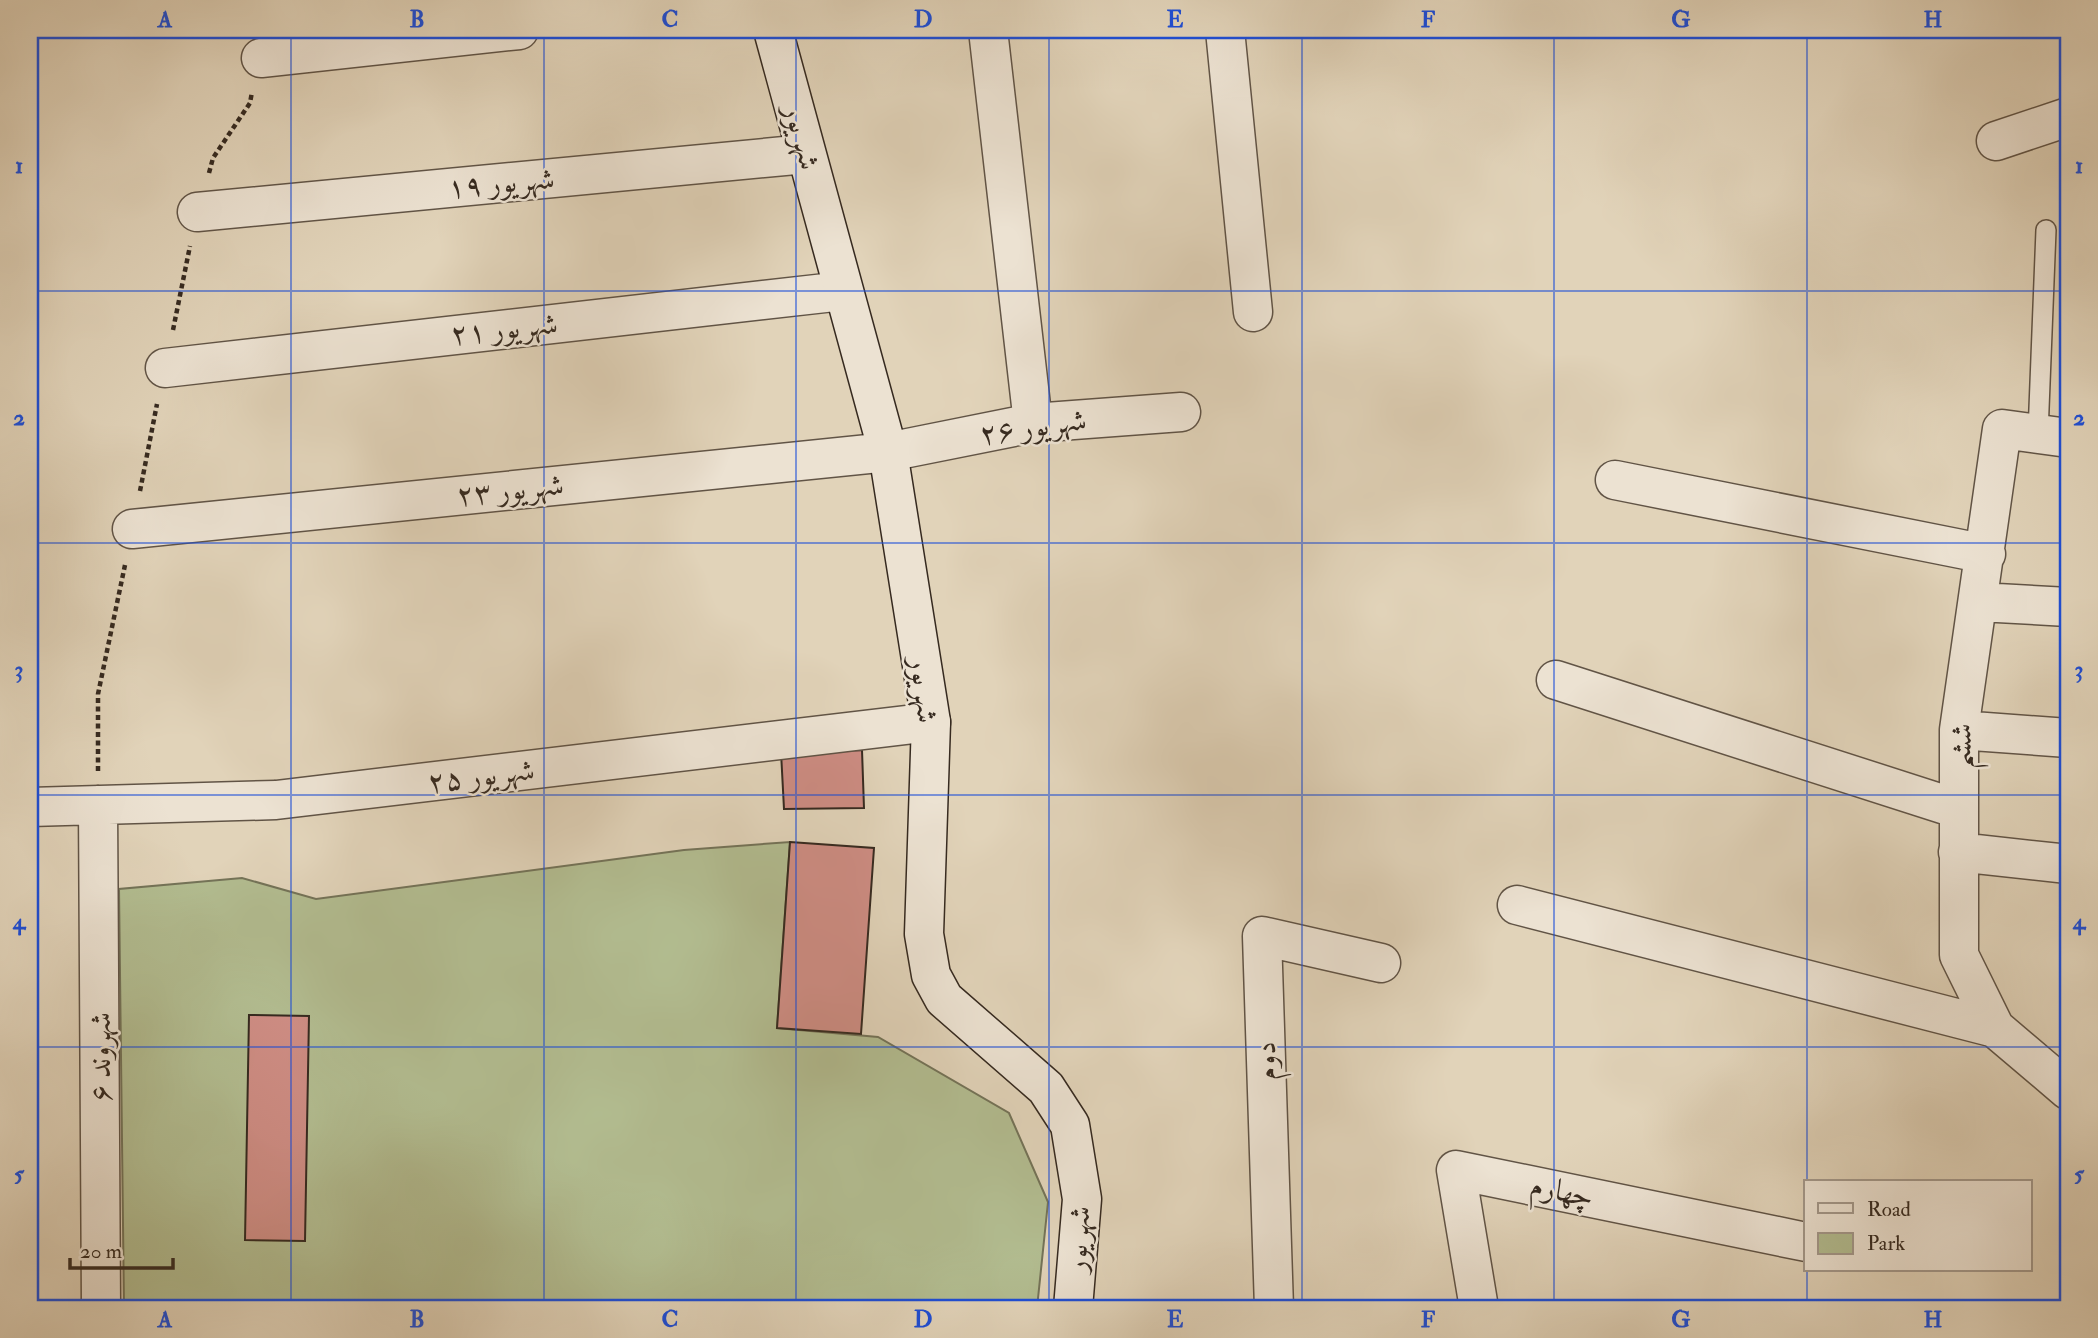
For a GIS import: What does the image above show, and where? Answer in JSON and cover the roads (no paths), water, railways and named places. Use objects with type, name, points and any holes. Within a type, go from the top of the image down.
[{"type":"street","points":[[261,58],[519,30]]},
{"type":"street","name":"شهریور","points":[[773,30],[888,452],[931,722],[924,933],[931,975],[944,999],[1046,1088],[1070,1125],[1082,1199],[1073,1308]]},
{"type":"street","points":[[988,30],[1033,424]]},
{"type":"street","points":[[1225,30],[1253,312]]},
{"type":"street","points":[[1996,141],[2068,117]]},
{"type":"street","name":"شهریور ۱۹","points":[[197,212],[806,154]]},
{"type":"street","name":"شهریور ۲۱","points":[[165,368],[844,291]]},
{"type":"street","name":"شهریور ۲۶","points":[[888,452],[1033,424],[1181,412]]},
{"type":"street","name":"ششم","points":[[2053,436],[2002,429],[1959,730],[1959,955],[1995,1028],[2064,1084]]},
{"type":"street","name":"شهریور ۲۳","points":[[132,529],[888,452]]},
{"type":"street","points":[[1615,480],[1986,554]]},
{"type":"street","points":[[1979,603],[2068,607]]},
{"type":"street","points":[[1556,680],[1958,809]]},
{"type":"street","name":"شهریور ۲۵","points":[[30,807],[276,800],[931,722]]},
{"type":"street","points":[[1959,730],[2068,738]]},
{"type":"street","name":"شهروند ۶","points":[[99,805],[101,1308]]},
{"type":"street","points":[[1958,852],[2068,864]]},
{"type":"street","points":[[1517,905],[1995,1028]]},
{"type":"street","name":"دوم","points":[[1274,1308],[1262,936],[1381,963]]},
{"type":"street","name":"چهارم","points":[[1479,1308],[1456,1170],[1804,1242]]},
{"type":"lane","points":[[2046,230],[2053,436]]}]
